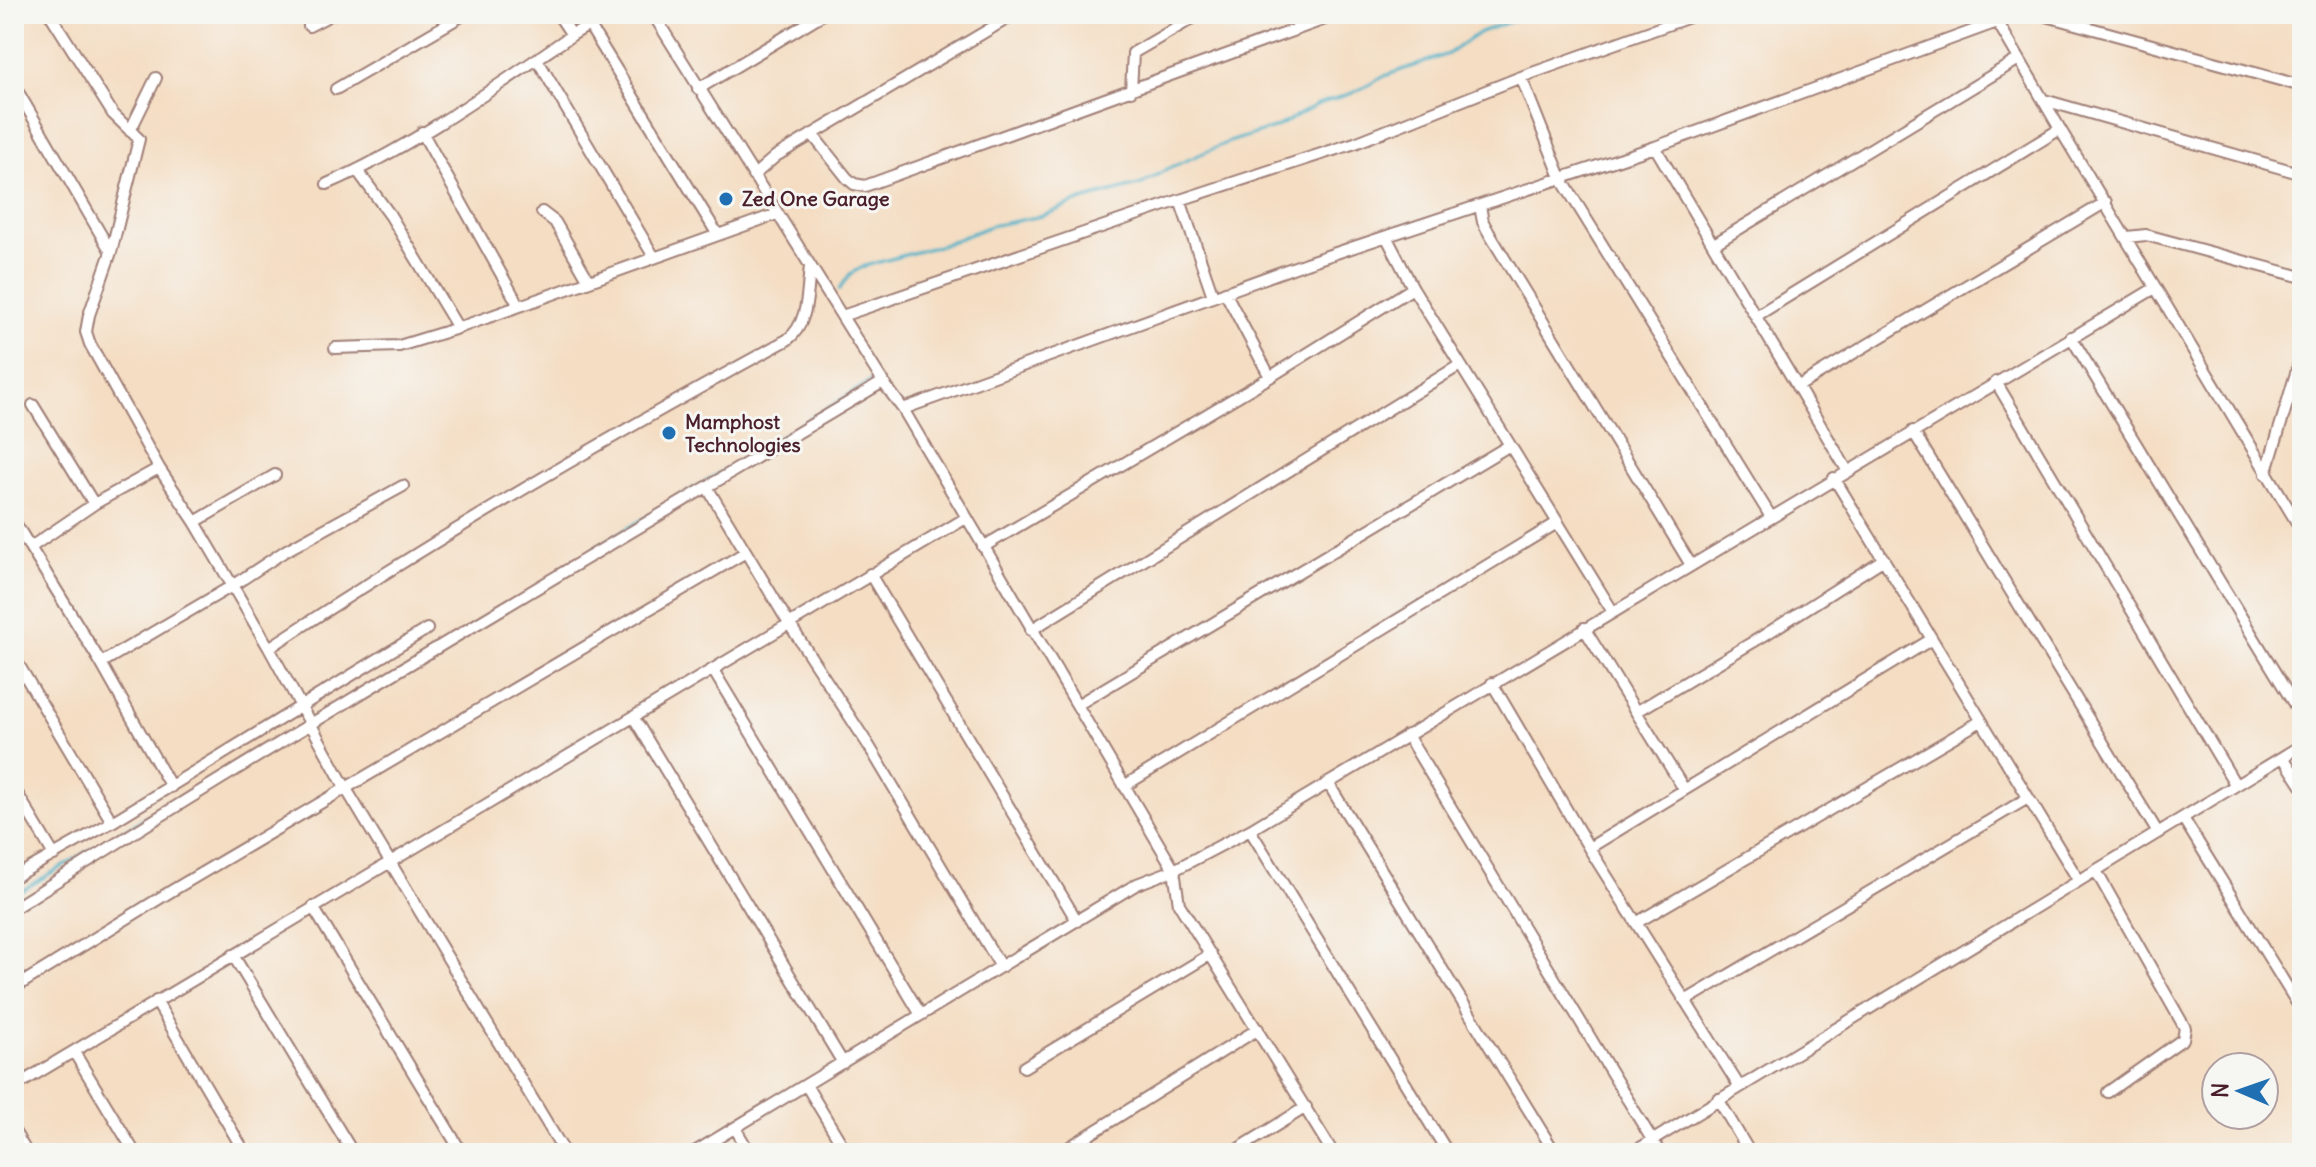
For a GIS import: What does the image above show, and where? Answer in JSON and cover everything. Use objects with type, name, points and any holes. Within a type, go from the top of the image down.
[{"type":"street","points":[[50,14],[105,102],[139,142],[111,252],[86,332],[90,344],[159,468],[195,522],[269,648],[345,787],[565,1153]]},
{"type":"street","points":[[309,26],[332,14]]},
{"type":"street","points":[[336,89],[465,14]]},
{"type":"street","points":[[558,14],[572,35]]},
{"type":"street","points":[[327,184],[422,132],[607,14]]},
{"type":"street","points":[[653,14],[883,382],[903,409],[1174,870],[1179,904],[1333,1153]]},
{"type":"street","points":[[698,89],[823,14]]},
{"type":"street","points":[[753,176],[776,156],[1015,14]]},
{"type":"street","points":[[1131,91],[1133,53],[1200,14]]},
{"type":"street","points":[[812,134],[847,178],[854,184],[865,186],[1339,14]]},
{"type":"street","points":[[842,316],[1355,143],[1521,77],[1698,14]]},
{"type":"street","points":[[2039,14],[2302,86]]},
{"type":"street","points":[[903,409],[1213,296],[1655,147],[1995,18],[2302,531]]},
{"type":"street","points":[[589,25],[718,235]]},
{"type":"street","points":[[537,59],[654,257]]},
{"type":"street","points":[[1714,244],[2019,59]]},
{"type":"street","points":[[1521,77],[1562,180],[1771,517]]},
{"type":"street","points":[[130,131],[156,78]]},
{"type":"street","points":[[14,85],[111,252]]},
{"type":"street","points":[[2044,100],[2302,174]]},
{"type":"street","points":[[1756,316],[2060,129]]},
{"type":"street","points":[[422,132],[519,306]]},
{"type":"street","points":[[1655,147],[1847,470]]},
{"type":"street","points":[[357,170],[390,215],[458,328]]},
{"type":"street","points":[[1180,200],[1213,296]]},
{"type":"street","points":[[1797,387],[2106,202]]},
{"type":"street","points":[[1480,206],[1489,233],[1691,565]]},
{"type":"street","points":[[542,212],[555,222],[589,281]]},
{"type":"street","points":[[335,348],[399,346],[458,328],[777,214]]},
{"type":"street","points":[[2127,237],[2146,235],[2302,277]]},
{"type":"street","points":[[1387,238],[1413,288],[1613,612]]},
{"type":"street","points":[[269,648],[404,560],[683,396],[787,340],[798,332],[802,323],[810,266]]},
{"type":"street","points":[[983,547],[1270,377],[1413,288]]},
{"type":"street","points":[[693,1153],[1137,884],[1174,870],[1250,830],[2155,288]]},
{"type":"street","points":[[1225,292],[1270,377]]},
{"type":"street","points":[[2071,337],[2302,717]]},
{"type":"street","points":[[2266,474],[2302,353]]},
{"type":"street","points":[[1031,630],[1460,365]]},
{"type":"street","points":[[14,908],[311,723],[883,382]]},
{"type":"street","points":[[1996,382],[2235,784]]},
{"type":"street","points":[[33,405],[94,504]]},
{"type":"street","points":[[1913,431],[2158,833]]},
{"type":"street","points":[[1077,705],[1510,445]]},
{"type":"street","points":[[31,547],[94,504],[159,468]]},
{"type":"street","points":[[195,522],[275,475]]},
{"type":"street","points":[[1834,478],[2079,881]]},
{"type":"street","points":[[101,663],[285,551],[403,486]]},
{"type":"street","points":[[707,487],[788,622],[869,746],[1001,967]]},
{"type":"street","points":[[14,1087],[966,518]]},
{"type":"street","points":[[14,521],[101,663],[171,787]]},
{"type":"street","points":[[1124,786],[1557,523]]},
{"type":"street","points":[[14,988],[345,787],[746,552]]},
{"type":"street","points":[[1636,712],[1884,559]]},
{"type":"street","points":[[870,574],[1077,921]]},
{"type":"street","points":[[1584,628],[1684,789]]},
{"type":"street","points":[[14,877],[171,787],[427,629]]},
{"type":"street","points":[[1589,848],[1932,639]]},
{"type":"street","points":[[14,657],[112,822]]},
{"type":"street","points":[[713,670],[921,1015]]},
{"type":"street","points":[[1492,683],[1589,848],[1739,1086]]},
{"type":"street","points":[[634,718],[843,1063]]},
{"type":"street","points":[[1636,923],[1981,721]]},
{"type":"street","points":[[1407,735],[1660,1153]]},
{"type":"street","points":[[1632,1153],[2302,745]]},
{"type":"street","points":[[2283,757],[2302,786]]},
{"type":"street","points":[[1328,783],[1555,1153]]},
{"type":"street","points":[[14,788],[54,855]]},
{"type":"street","points":[[1685,1001],[2028,798]]},
{"type":"street","points":[[2183,818],[2302,1011]]},
{"type":"street","points":[[1250,830],[1448,1153]]},
{"type":"street","points":[[2096,871],[2185,1028],[2183,1039],[2108,1092]]},
{"type":"street","points":[[313,907],[462,1153]]},
{"type":"street","points":[[1024,1067],[1211,954]]},
{"type":"street","points":[[233,955],[353,1153]]},
{"type":"street","points":[[156,1001],[245,1153]]},
{"type":"street","points":[[1060,1153],[1258,1029]]},
{"type":"street","points":[[74,1052],[135,1153]]},
{"type":"street","points":[[806,1085],[847,1153]]},
{"type":"street","points":[[1718,1099],[1750,1153]]},
{"type":"street","points":[[1232,1153],[1306,1107]]},
{"type":"street","points":[[735,1128],[750,1153]]},
{"type":"street","points":[[14,1131],[27,1153]]},
{"type":"waterway","points":[[839,290],[850,274],[865,266],[945,244],[990,226],[1042,216],[1082,200],[1142,184],[1167,169],[1226,143],[1277,127],[1318,104],[1448,54],[1480,32],[1532,14]]},
{"type":"waterway","points":[[593,549],[872,380],[872,370]]},
{"type":"waterway","points":[[14,895],[223,772]]},
{"type":"place","name":"Zed One Garage","points":[[726,199]]},
{"type":"place","name":"Mamphost Technologies","points":[[669,433]]}]
